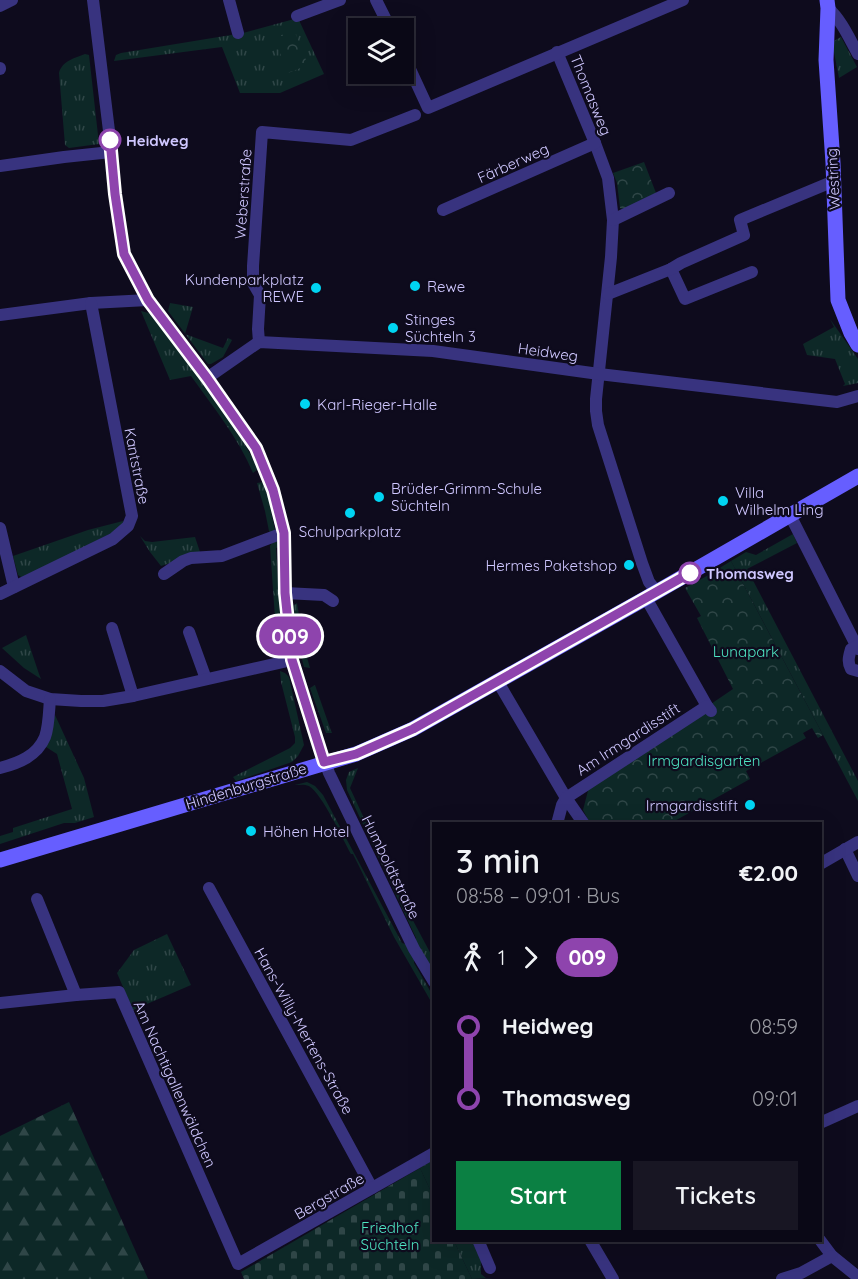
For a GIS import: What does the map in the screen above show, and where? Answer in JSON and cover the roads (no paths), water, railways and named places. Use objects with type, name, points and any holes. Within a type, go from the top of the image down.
[{"type":"main road","name":"Westring","points":[[828,4],[826,60],[834,182],[838,300],[858,345]]},
{"type":"main road","name":"Hindenburgstraße","points":[[0,860],[356,754],[413,729],[858,476]]},
{"type":"street","points":[[0,6],[12,0]]},
{"type":"street","name":"Humboldtstraße","points":[[93,0],[124,254],[148,300],[256,448],[273,490],[284,533],[285,593],[292,660],[324,762],[414,949],[432,979]]},
{"type":"street","points":[[228,0],[238,33]]},
{"type":"street","points":[[297,16],[340,0]]},
{"type":"street","points":[[376,0],[385,18]]},
{"type":"street","points":[[414,78],[428,108],[683,0]]},
{"type":"street","points":[[828,4],[858,54]]},
{"type":"street","name":"Thomasweg","points":[[557,52],[608,178],[613,220],[596,411],[598,424],[649,582],[651,595]]},
{"type":"street","name":"Weberstraße","points":[[259,342],[260,295],[254,283],[253,266],[262,132],[351,140],[415,114]]},
{"type":"street","name":"Färberweg","points":[[443,210],[595,143]]},
{"type":"street","points":[[0,166],[111,152]]},
{"type":"street","points":[[608,294],[671,269],[681,262],[744,235],[740,220],[834,182]]},
{"type":"street","points":[[613,220],[669,193]]},
{"type":"street","points":[[671,269],[685,299],[752,272]]},
{"type":"street","points":[[0,315],[92,303],[148,300]]},
{"type":"street","name":"Kantstraße","points":[[0,594],[113,539],[128,526],[132,516],[92,303]]},
{"type":"street","points":[[207,378],[259,342]]},
{"type":"street","name":"Heidweg","points":[[259,342],[433,351],[599,374],[837,402],[858,396]]},
{"type":"street","points":[[790,515],[857,647],[852,649],[848,665],[851,669],[858,671]]},
{"type":"street","points":[[0,528],[14,587]]},
{"type":"street","points":[[164,574],[191,558],[222,556],[284,533]]},
{"type":"street","points":[[285,593],[324,595],[333,602]]},
{"type":"street","name":"Am Irmgardisstift","points":[[566,798],[709,709],[651,595]]},
{"type":"street","points":[[112,628],[133,696]]},
{"type":"street","points":[[189,632],[206,679]]},
{"type":"street","points":[[0,670],[26,691],[50,699],[103,701],[292,660]]},
{"type":"street","points":[[498,682],[580,822]]},
{"type":"street","points":[[0,768],[25,760],[37,750],[46,736],[50,699]]},
{"type":"street","points":[[558,822],[566,798]]},
{"type":"street","points":[[822,863],[858,842]]},
{"type":"street","points":[[845,849],[858,876]]},
{"type":"street","name":"Hans-Willy-Mertens-Straße","points":[[209,888],[372,1188]]},
{"type":"street","points":[[37,899],[76,995]]},
{"type":"street","name":"Am Nachtigallenwäldchen","points":[[0,1003],[119,992],[238,1264]]},
{"type":"street","points":[[822,1123],[858,1106]]},
{"type":"street","name":"Bergstraße","points":[[238,1264],[432,1154]]},
{"type":"street","points":[[479,1242],[490,1268]]},
{"type":"street","points":[[591,1242],[613,1279]]},
{"type":"street","points":[[822,1242],[832,1256],[858,1277]]},
{"type":"street","points":[[782,1279],[801,1273],[832,1256]]},
{"type":"place","name":"Heidweg","points":[[110,140]]},
{"type":"place","name":"Rewe","points":[[415,286]]},
{"type":"place","name":"Kundenparkplatz REWE","points":[[316,288]]},
{"type":"place","name":"Stinges Süchteln 3","points":[[393,328]]},
{"type":"place","name":"Karl-Rieger-Halle","points":[[305,404]]},
{"type":"place","name":"Brüder-Grimm-Schule Süchteln","points":[[379,497]]},
{"type":"place","name":"Villa Wilhelm Ling","points":[[723,501]]},
{"type":"place","name":"Schulparkplatz","points":[[350,513]]},
{"type":"place","name":"Hermes Paketshop","points":[[629,565]]},
{"type":"place","name":"Thomasweg","points":[[690,573]]},
{"type":"place","name":"Irmgardisstift","points":[[750,805]]},
{"type":"place","name":"Höhen Hotel","points":[[251,831]]},
{"type":"park label","name":"Lunapark","points":[[746,651]]},
{"type":"park label","name":"Irmgardisgarten","points":[[704,760]]},
{"type":"park label","name":"Friedhof Süchteln","points":[[390,1236]]}]
